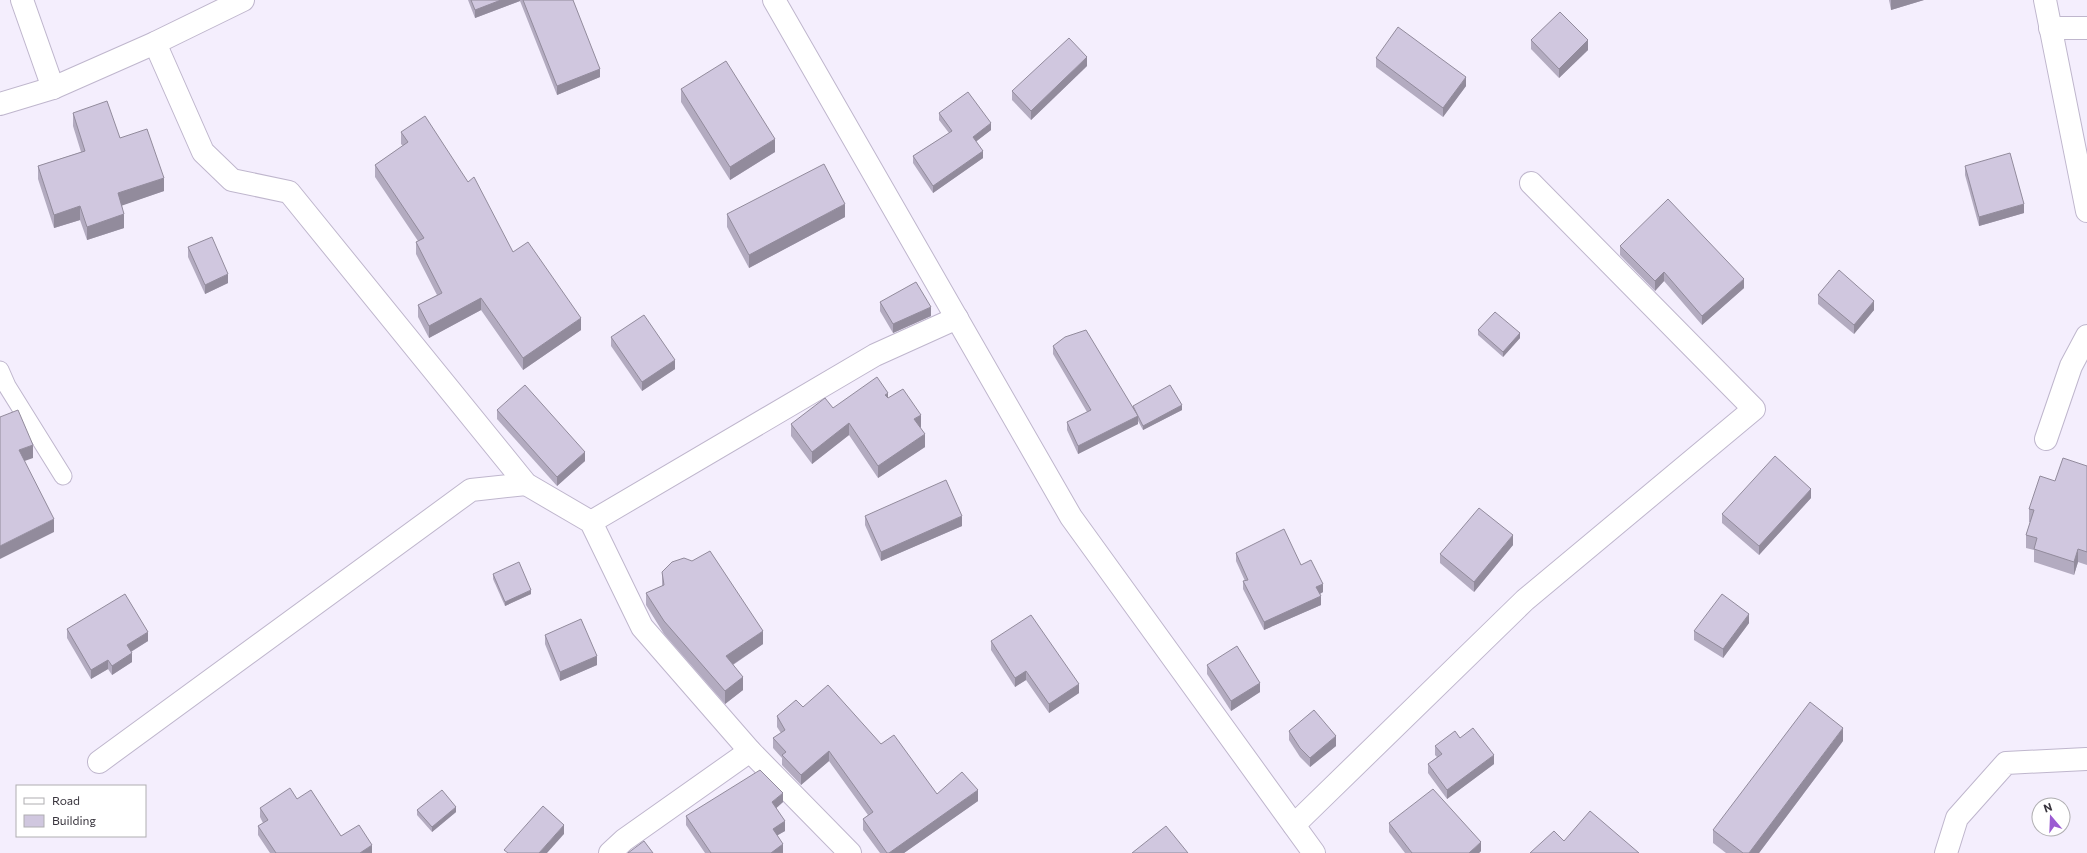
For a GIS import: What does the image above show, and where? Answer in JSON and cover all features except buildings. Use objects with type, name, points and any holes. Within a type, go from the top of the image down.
[{"type":"street","points":[[22,0],[53,88]]},
{"type":"street","points":[[0,104],[53,88],[155,43],[243,0]]},
{"type":"street","points":[[774,0],[1071,516],[1314,853]]},
{"type":"street","points":[[2045,0],[2087,211]]},
{"type":"street","points":[[2050,28],[2087,28]]},
{"type":"street","points":[[155,43],[203,152],[232,180],[289,192],[526,484],[591,522],[642,627],[750,751],[850,853]]},
{"type":"street","points":[[1294,825],[1525,600],[1754,409],[1531,183]]},
{"type":"street","points":[[591,522],[875,355],[957,318]]},
{"type":"street","points":[[2046,439],[2071,366],[2087,336]]},
{"type":"street","points":[[98,762],[471,490],[526,484]]},
{"type":"street","points":[[610,853],[624,840],[750,751]]},
{"type":"street","points":[[1946,853],[1957,818],[2006,762],[2086,759]]},
{"type":"lane","points":[[0,370],[7,386],[63,476]]}]
